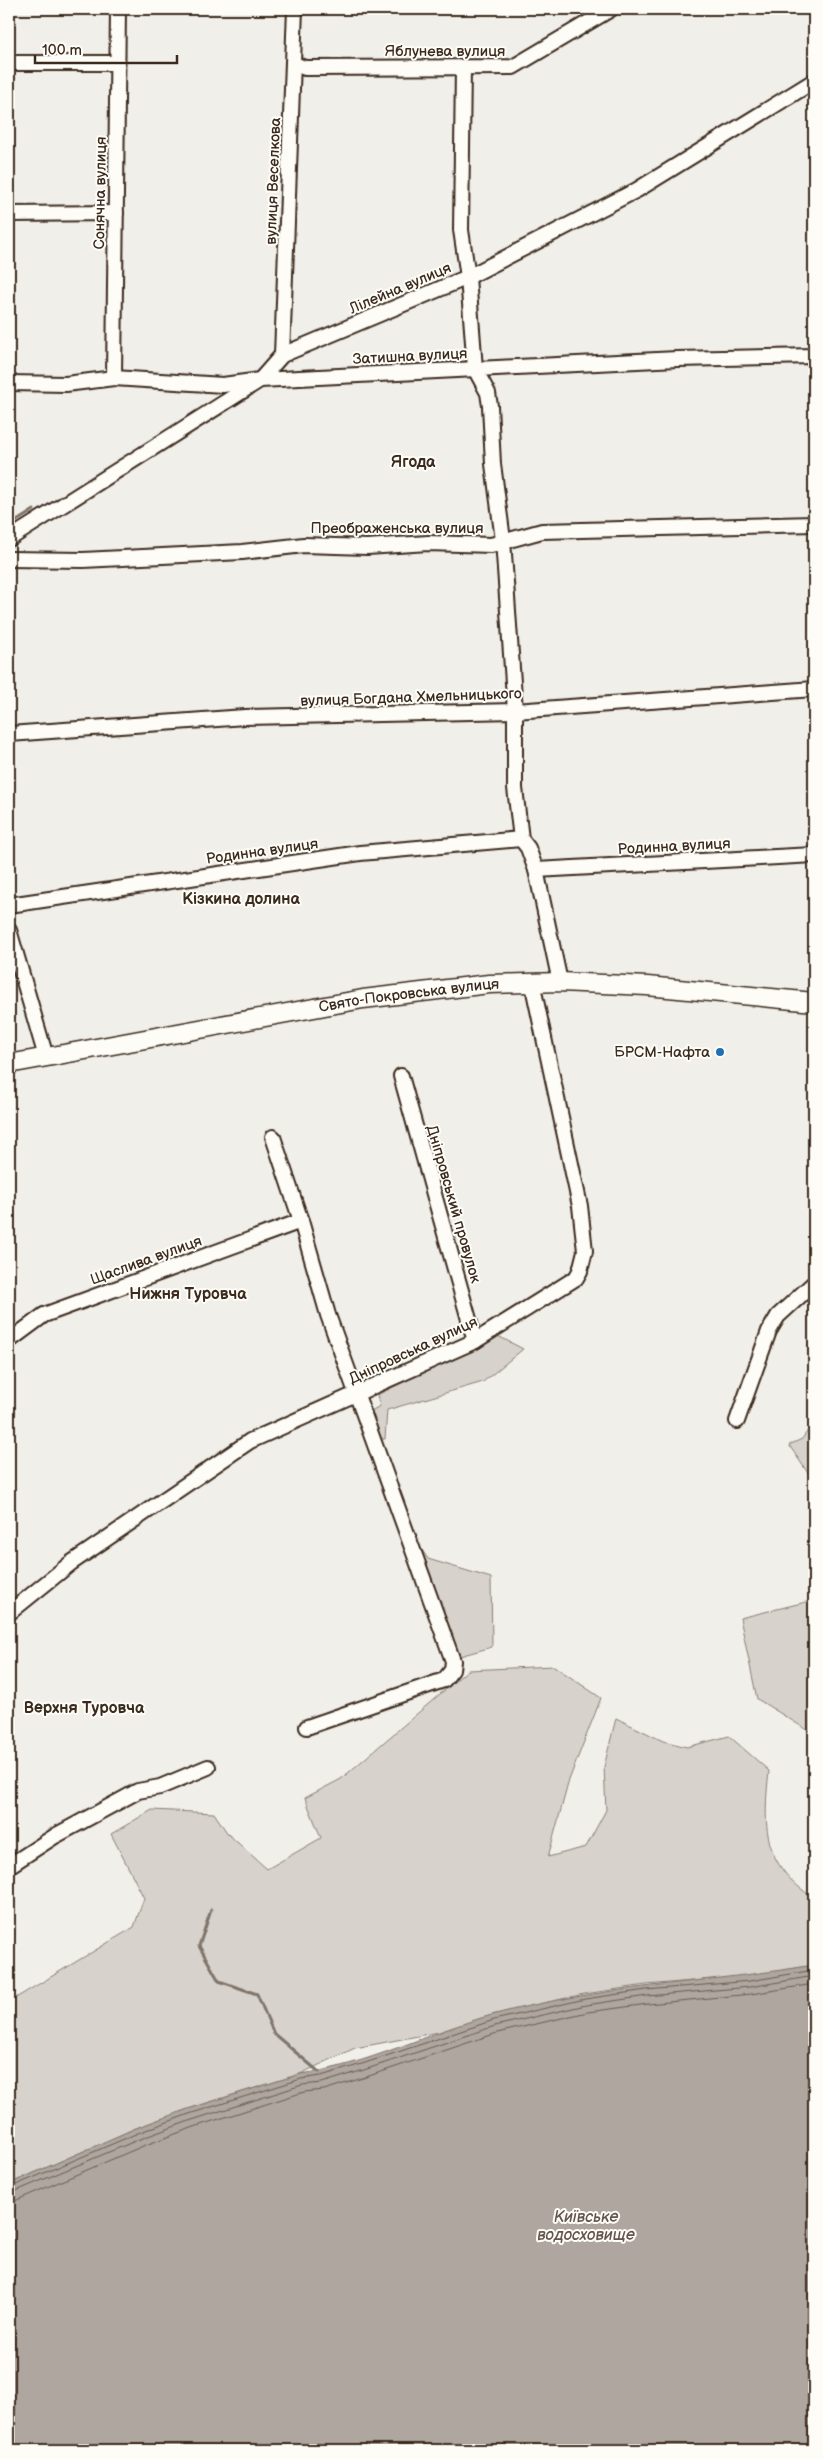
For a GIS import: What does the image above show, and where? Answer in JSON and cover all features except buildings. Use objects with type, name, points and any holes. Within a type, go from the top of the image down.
[{"type":"main road","name":"Свято-Покровська вулиця","points":[[9,1064],[363,999],[489,984],[560,982],[647,986],[814,1002]]},
{"type":"street","name":"Сонячна вулиця","points":[[114,378],[118,9]]},
{"type":"street","name":"вулиця Веселкова","points":[[282,355],[295,9]]},
{"type":"street","name":"Яблунева вулиця","points":[[294,64],[305,68],[513,67],[611,9]]},
{"type":"street","points":[[9,63],[117,63]]},
{"type":"street","points":[[463,67],[461,230],[468,277],[475,369],[488,393],[493,464],[503,540],[515,711],[515,788],[521,839],[528,848],[536,870],[560,982]]},
{"type":"street","name":"Лілейна вулиця","points":[[9,538],[260,380],[282,355],[468,277],[637,190],[814,82]]},
{"type":"street","points":[[9,214],[116,213]]},
{"type":"street","name":"Затишна вулиця","points":[[9,383],[66,384],[114,378],[223,384],[260,380],[677,359],[814,356]]},
{"type":"street","name":"Преображенська вулиця","points":[[9,559],[83,560],[242,552],[304,544],[367,547],[428,543],[491,545],[503,540],[542,531],[814,524]]},
{"type":"street","name":"вулиця Богдана Хмельницького","points":[[9,734],[245,717],[515,711],[814,688]]},
{"type":"street","name":"Родинна вулиця","points":[[9,905],[360,854],[521,839]]},
{"type":"street","name":"Родинна вулиця","points":[[536,870],[814,855]]},
{"type":"street","points":[[9,930],[46,1057]]},
{"type":"street","name":"Дніпровська вулиця","points":[[9,1613],[71,1563],[250,1441],[303,1415],[356,1395],[475,1341],[571,1282],[580,1271],[585,1251],[580,1206],[532,982]]},
{"type":"street","name":"Дніпровський провулок","points":[[401,1076],[475,1341]]},
{"type":"street","points":[[272,1137],[301,1221],[328,1315],[453,1661],[452,1670],[444,1680],[307,1727]]},
{"type":"street","name":"Щаслива вулиця","points":[[9,1341],[44,1315],[301,1221]]},
{"type":"street","points":[[737,1421],[769,1331],[778,1316],[814,1283]]},
{"type":"street","points":[[9,1865],[55,1836],[138,1791],[160,1786],[208,1767]]},
{"type":"shaded area","points":[[498,1336],[523,1349],[483,1382],[387,1410],[385,1439],[376,1439],[367,1413],[380,1406],[377,1395]]},
{"type":"shaded area","points":[[814,1422],[814,1482],[789,1445],[802,1439]]},
{"type":"shaded area","points":[[416,1546],[420,1547],[428,1559],[491,1578],[492,1647],[456,1657]]},
{"type":"shaded area","points":[[814,1600],[814,1734],[757,1699],[740,1618]]},
{"type":"shaded area","points":[[554,1666],[601,1698],[569,1780],[548,1857],[586,1847],[606,1810],[604,1767],[616,1718],[663,1741],[687,1747],[729,1736],[769,1771],[766,1809],[770,1843],[775,1858],[784,1872],[814,1898],[814,1965],[749,1976],[646,1985],[584,1994],[492,2015],[439,2032],[355,2048],[300,2074],[188,2109],[136,2128],[9,2184],[9,2002],[134,1927],[144,1898],[111,1834],[152,1810],[214,1813],[228,1834],[267,1869],[321,1838],[305,1798],[341,1779],[468,1670]]},
{"type":"water","name":"Київське водосховище","points":[[814,1965],[814,2450],[9,2450],[9,2184],[136,2128],[188,2109],[300,2074],[349,2064],[492,2015],[572,1997]]},
{"type":"waterway","points":[[9,526],[34,510]]},
{"type":"waterway","points":[[211,1910],[199,1946],[219,1981],[257,1994],[274,2034],[319,2072]]},
{"type":"place","name":"БРСМ-Нафта","points":[[720,1052]]},
{"type":"district","name":"Ягода","points":[[413,461]]},
{"type":"district","name":"Кізкина долина","points":[[241,898]]},
{"type":"district","name":"Нижня Туровча","points":[[188,1293]]},
{"type":"district","name":"Верхня Туровча","points":[[84,1707]]}]
